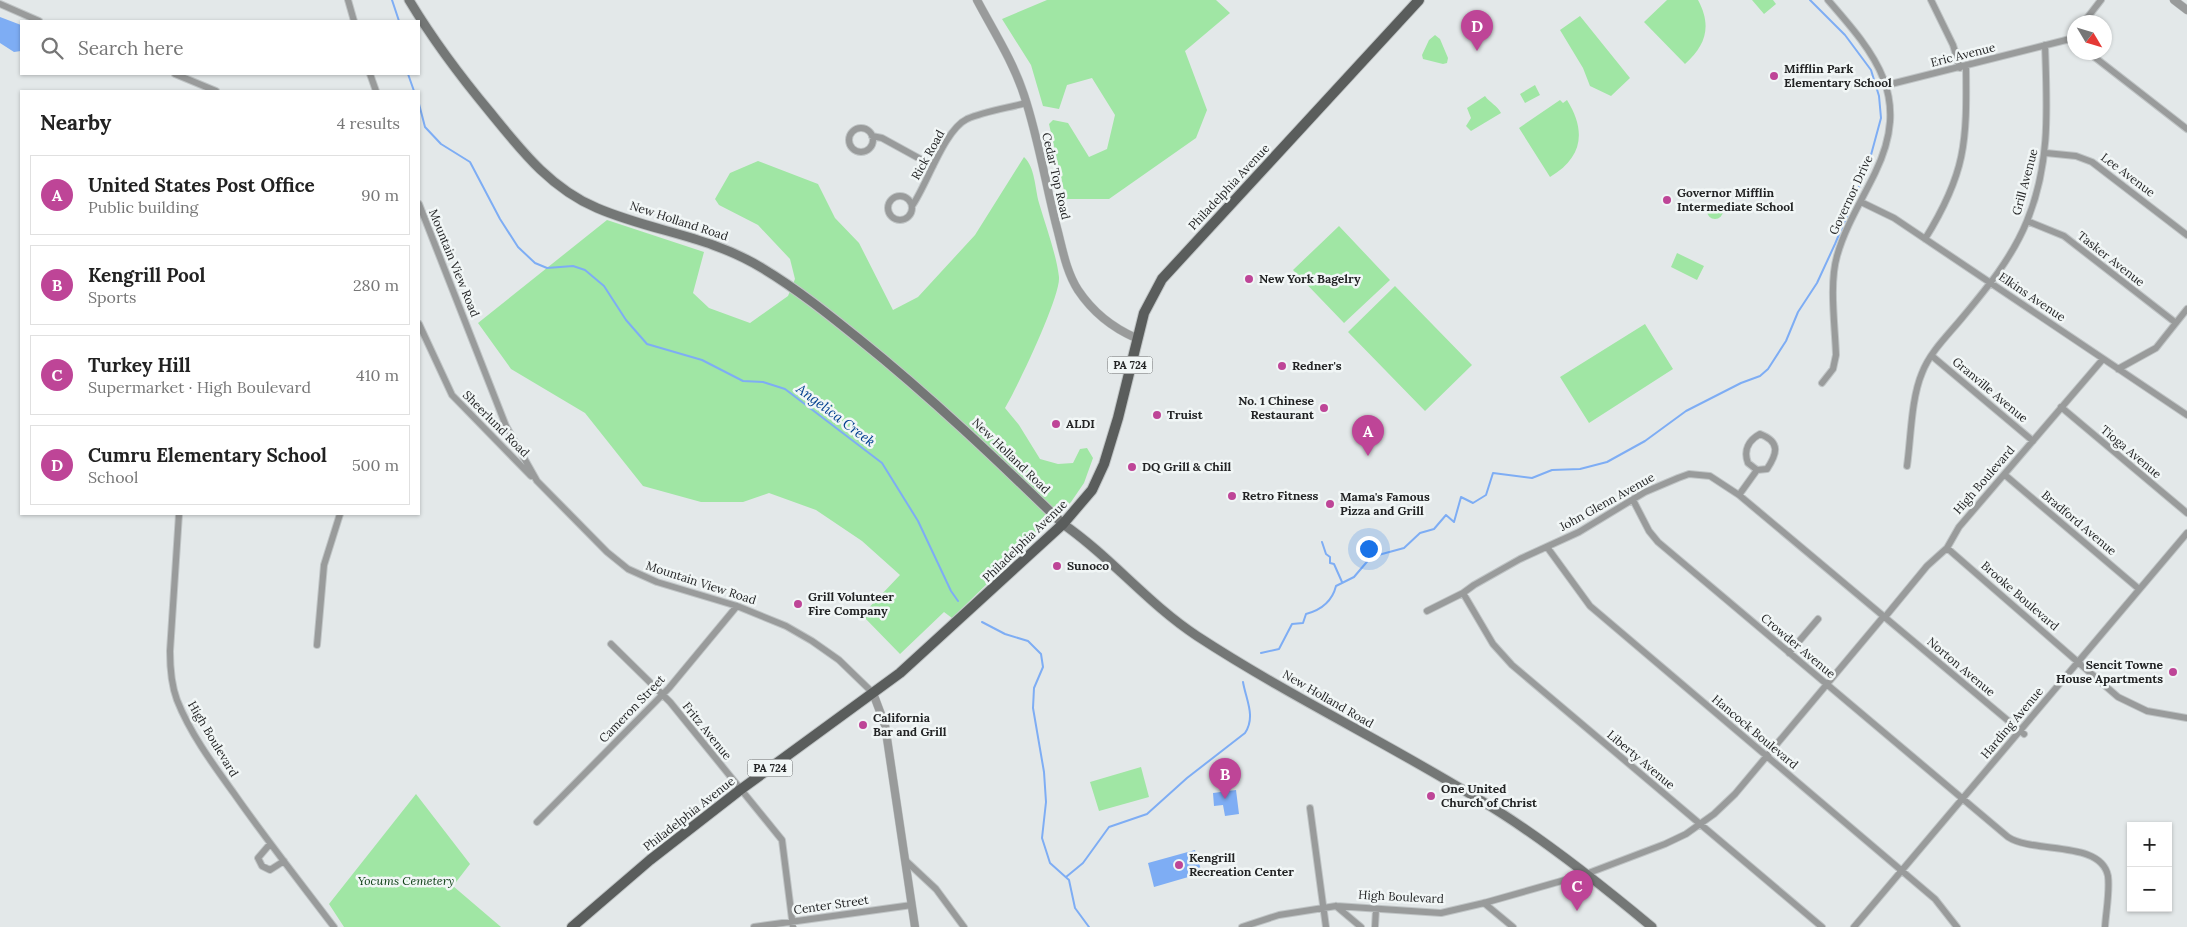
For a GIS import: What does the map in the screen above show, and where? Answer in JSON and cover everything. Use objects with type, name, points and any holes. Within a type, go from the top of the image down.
[{"type":"main road","name":"New Holland Road","points":[[409,0],[454,68],[517,146],[559,186],[584,202],[611,213],[712,243],[743,257],[782,281],[827,313],[921,388],[1063,524],[1080,536],[1140,592],[1194,634],[1258,674],[1489,806],[1537,837],[1652,927]]},
{"type":"main road","name":"Philadelphia Avenue","points":[[572,927],[650,860],[740,790],[873,693],[916,659],[1063,524],[1092,490],[1104,464],[1120,410],[1136,338],[1146,306],[1170,268],[1419,0]]},
{"type":"street","points":[[348,0],[354,20]]},
{"type":"street","name":"Cedar Top Road","points":[[977,0],[1010,58],[1026,103],[1051,208],[1075,284],[1105,320],[1136,338]]},
{"type":"street","name":"Governor Drive","points":[[1822,383],[1833,369],[1836,355],[1835,262],[1860,202],[1876,170],[1887,139],[1889,117],[1887,85],[1870,50],[1828,0]]},
{"type":"street","points":[[1925,238],[1949,198],[1960,166],[1966,118],[1963,67],[1932,0]]},
{"type":"street","points":[[2089,15],[2101,0]]},
{"type":"street","points":[[2174,0],[2187,10]]},
{"type":"street","points":[[0,4],[37,20]]},
{"type":"street","points":[[2046,45],[2067,40]]},
{"type":"street","name":"Eric Avenue","points":[[1887,85],[2046,45]]},
{"type":"street","name":"Grill Avenue","points":[[1908,466],[1919,380],[1932,356],[1991,283],[2007,259],[2027,221],[2046,153],[2046,45]]},
{"type":"street","points":[[2098,60],[2187,129]]},
{"type":"street","points":[[177,75],[214,90]]},
{"type":"street","points":[[370,75],[376,90]]},
{"type":"street","name":"Rick Road","points":[[912,206],[953,133],[966,120],[1026,103]]},
{"type":"street","points":[[872,136],[882,138],[933,166]]},
{"type":"street","name":"Lee Avenue","points":[[2046,153],[2076,156],[2092,162],[2187,235]]},
{"type":"street","name":"Elkins Avenue","points":[[1860,202],[1894,218],[1925,238],[2187,415]]},
{"type":"street","name":"Mountain View Road","points":[[420,207],[506,426],[537,481],[607,552],[628,569],[657,582],[737,606],[769,618],[812,641],[853,672],[873,693],[885,725],[915,927]]},
{"type":"street","name":"Tasker Avenue","points":[[2027,221],[2064,236],[2176,323]]},
{"type":"street","points":[[2118,369],[2156,348],[2187,309]]},
{"type":"street","name":"Sheerlund Road","points":[[420,326],[452,395],[537,481]]},
{"type":"street","name":"Granville Avenue","points":[[1932,356],[2033,441]]},
{"type":"street","name":"High Boulevard","points":[[1242,927],[1279,915],[1336,906],[1441,912],[1484,903],[1586,874],[1665,844],[1700,824],[1714,814],[1735,794],[1765,755],[1927,566],[1947,548],[1959,527],[2102,359]]},
{"type":"street","name":"Tioga Avenue","points":[[2061,408],[2187,513]]},
{"type":"street","points":[[1739,495],[1757,470],[1767,468],[1776,456],[1775,445],[1769,437],[1760,434],[1752,438],[1747,447],[1746,457],[1748,463],[1757,470]]},
{"type":"street","name":"John Glenn Avenue","points":[[1427,611],[1464,593],[1520,558],[1579,532],[1645,492],[1689,474],[1715,478],[1739,495],[1884,617]]},
{"type":"street","name":"Bradford Avenue","points":[[2005,475],[2139,589]]},
{"type":"street","name":"Crowder Avenue","points":[[1634,500],[1649,531],[1658,542],[1826,685],[2018,842],[2084,852],[2099,861],[2108,877],[2105,927]]},
{"type":"street","name":"High Boulevard","points":[[178,515],[170,651],[173,688],[187,722],[211,761],[270,844],[334,927]]},
{"type":"street","points":[[317,645],[324,565],[340,515]]},
{"type":"street","name":"Harding Avenue","points":[[1854,927],[1901,870],[2021,733],[2187,532]]},
{"type":"street","name":"Hancock Boulevard","points":[[1547,547],[1590,606],[1940,904],[1956,927]]},
{"type":"street","name":"Brooke Boulevard","points":[[1947,548],[2078,662],[2130,704],[2156,714],[2187,718]]},
{"type":"street","name":"Liberty Avenue","points":[[1464,593],[1493,644],[1512,665],[1822,927]]},
{"type":"street","name":"Cameron Street","points":[[537,822],[662,695],[737,606]]},
{"type":"street","name":"Norton Avenue","points":[[1884,617],[2021,733]]},
{"type":"street","points":[[1789,653],[1818,619]]},
{"type":"street","name":"Fritz Avenue","points":[[611,644],[662,695],[782,840],[793,924]]},
{"type":"street","points":[[1310,808],[1326,927]]},
{"type":"street","points":[[270,844],[263,849],[258,858],[262,866],[270,870],[284,861]]},
{"type":"street","points":[[905,860],[936,889],[964,927]]},
{"type":"street","points":[[1484,903],[1513,927]]},
{"type":"street","name":"Center Street","points":[[754,927],[793,924],[912,904]]},
{"type":"street","points":[[1336,906],[1361,927]]},
{"type":"street","points":[[1375,927],[1376,909]]},
{"type":"green space","points":[[1047,0],[1216,0],[1230,13],[1185,51],[1207,110],[1196,138],[1109,199],[1066,199],[1049,124],[1053,120],[1068,123],[1089,157],[1107,149],[1115,115],[1092,78],[1067,85],[1059,109],[1043,106],[1031,65],[1002,19]]},
{"type":"green space","points":[[1667,0],[1698,0],[1705,18],[1705,35],[1702,42],[1698,50],[1685,64],[1644,22]]},
{"type":"green space","points":[[1752,0],[1773,0],[1776,4],[1764,14]]},
{"type":"green space","points":[[1580,16],[1630,78],[1611,96],[1590,86],[1583,68],[1560,30]]},
{"type":"green space","points":[[1435,35],[1440,39],[1448,58],[1447,63],[1443,64],[1423,59],[1422,55],[1429,40]]},
{"type":"green space","points":[[1535,85],[1540,95],[1525,103],[1520,94]]},
{"type":"green space","points":[[1485,96],[1501,113],[1471,131],[1466,126],[1471,118],[1467,108]]},
{"type":"green space","points":[[1560,100],[1563,103],[1567,100],[1573,112],[1579,133],[1578,143],[1575,153],[1569,161],[1561,170],[1550,177],[1519,128]]},
{"type":"green space","points":[[1024,157],[1033,172],[1039,203],[1053,249],[1059,277],[1058,287],[1046,322],[1005,408],[1019,425],[1040,459],[1058,464],[1073,463],[1080,449],[1087,448],[1093,458],[1084,483],[1071,502],[952,618],[944,612],[900,654],[862,615],[900,575],[862,541],[816,510],[769,493],[743,502],[701,502],[643,486],[585,413],[511,369],[478,323],[607,220],[704,252],[693,293],[709,308],[750,323],[788,296],[795,279],[790,259],[758,225],[719,205],[715,199],[730,173],[758,161],[818,184],[835,218],[859,243],[893,310],[918,297],[975,235]]},
{"type":"green space","points":[[1715,203],[1721,205],[1723,211],[1721,217],[1715,219],[1709,217],[1707,211],[1709,205]]},
{"type":"green space","points":[[1339,226],[1390,280],[1344,323],[1293,270]]},
{"type":"green space","points":[[1677,253],[1704,266],[1697,280],[1671,267]]},
{"type":"green space","points":[[1395,286],[1472,365],[1425,411],[1348,332]]},
{"type":"green space","points":[[1645,324],[1673,369],[1589,423],[1560,377]]},
{"type":"green space","points":[[1141,767],[1149,797],[1099,811],[1090,782]]},
{"type":"green space","name":"Yocums Cemetery","points":[[416,794],[470,864],[453,886],[501,927],[344,927],[329,904]]},
{"type":"water","points":[[0,17],[20,25],[20,51],[14,52],[0,43]]},
{"type":"water","points":[[1236,790],[1239,814],[1225,816],[1223,805],[1214,806],[1213,793]]},
{"type":"water","points":[[1195,850],[1202,873],[1154,887],[1148,863]]},
{"type":"waterway","name":"Angelica Creek","points":[[392,0],[399,20]]},
{"type":"waterway","points":[[1261,653],[1279,649],[1292,624],[1303,623],[1306,614],[1329,601],[1336,586],[1354,577],[1371,557],[1404,548],[1420,533],[1434,529],[1446,515],[1454,522],[1461,497],[1473,503],[1486,495],[1493,473],[1532,478],[1552,470],[1580,469],[1607,462],[1645,441],[1686,411],[1741,383],[1760,376],[1768,369],[1786,341],[1798,312],[1817,283],[1835,244],[1868,166],[1881,118],[1879,96],[1871,70],[1845,35],[1810,0]]},
{"type":"waterway","name":"Angelica Creek","points":[[408,75],[414,90]]},
{"type":"waterway","name":"Angelica Creek","points":[[420,108],[425,127],[441,144],[470,162],[500,219],[518,247],[535,263],[547,268],[573,266],[585,270],[604,286],[626,320],[647,344],[702,360],[743,381],[763,382],[785,389],[882,463],[918,521],[951,591],[958,601]]},
{"type":"waterway","points":[[1322,542],[1326,554],[1330,557],[1330,563],[1334,564],[1342,582]]},
{"type":"waterway","name":"Angelica Creek","points":[[982,622],[1005,634],[1028,641],[1041,654],[1043,667],[1034,688],[1033,708],[1044,772],[1046,802],[1042,838],[1050,863],[1069,880],[1075,908],[1089,927]]},
{"type":"waterway","points":[[1066,877],[1083,863],[1109,827],[1147,814],[1187,778],[1245,733],[1250,720],[1250,714],[1243,682]]},
{"type":"place","name":"Cumru Elementary School","points":[[1477,51]]},
{"type":"place","name":"Mifflin Park Elementary School","points":[[1774,76]]},
{"type":"place","name":"Governor Mifflin Intermediate School","points":[[1667,200]]},
{"type":"place","name":"New York Bagelry","points":[[1249,279]]},
{"type":"place","name":"Redner's","points":[[1282,366]]},
{"type":"place","name":"No. 1 Chinese Restaurant","points":[[1324,408]]},
{"type":"place","name":"Truist","points":[[1157,415]]},
{"type":"place","name":"ALDI","points":[[1056,424]]},
{"type":"place","name":"United States Post Office","points":[[1368,456]]},
{"type":"place","name":"DQ Grill & Chill","points":[[1132,467]]},
{"type":"place","name":"Retro Fitness","points":[[1232,496]]},
{"type":"place","name":"Mama's Famous Pizza and Grill","points":[[1330,504]]},
{"type":"place","name":"Sunoco","points":[[1057,566]]},
{"type":"place","name":"Grill Volunteer Fire Company","points":[[798,604]]},
{"type":"place","name":"Sencit Towne House Apartments","points":[[2173,672]]},
{"type":"place","name":"California Bar and Grill","points":[[863,725]]},
{"type":"place","name":"One United Church of Christ","points":[[1431,796]]},
{"type":"place","name":"Kengrill Pool","points":[[1225,799]]},
{"type":"place","name":"Kengrill Recreation Center","points":[[1179,865]]},
{"type":"place","name":"Turkey Hill","points":[[1577,911]]}]
